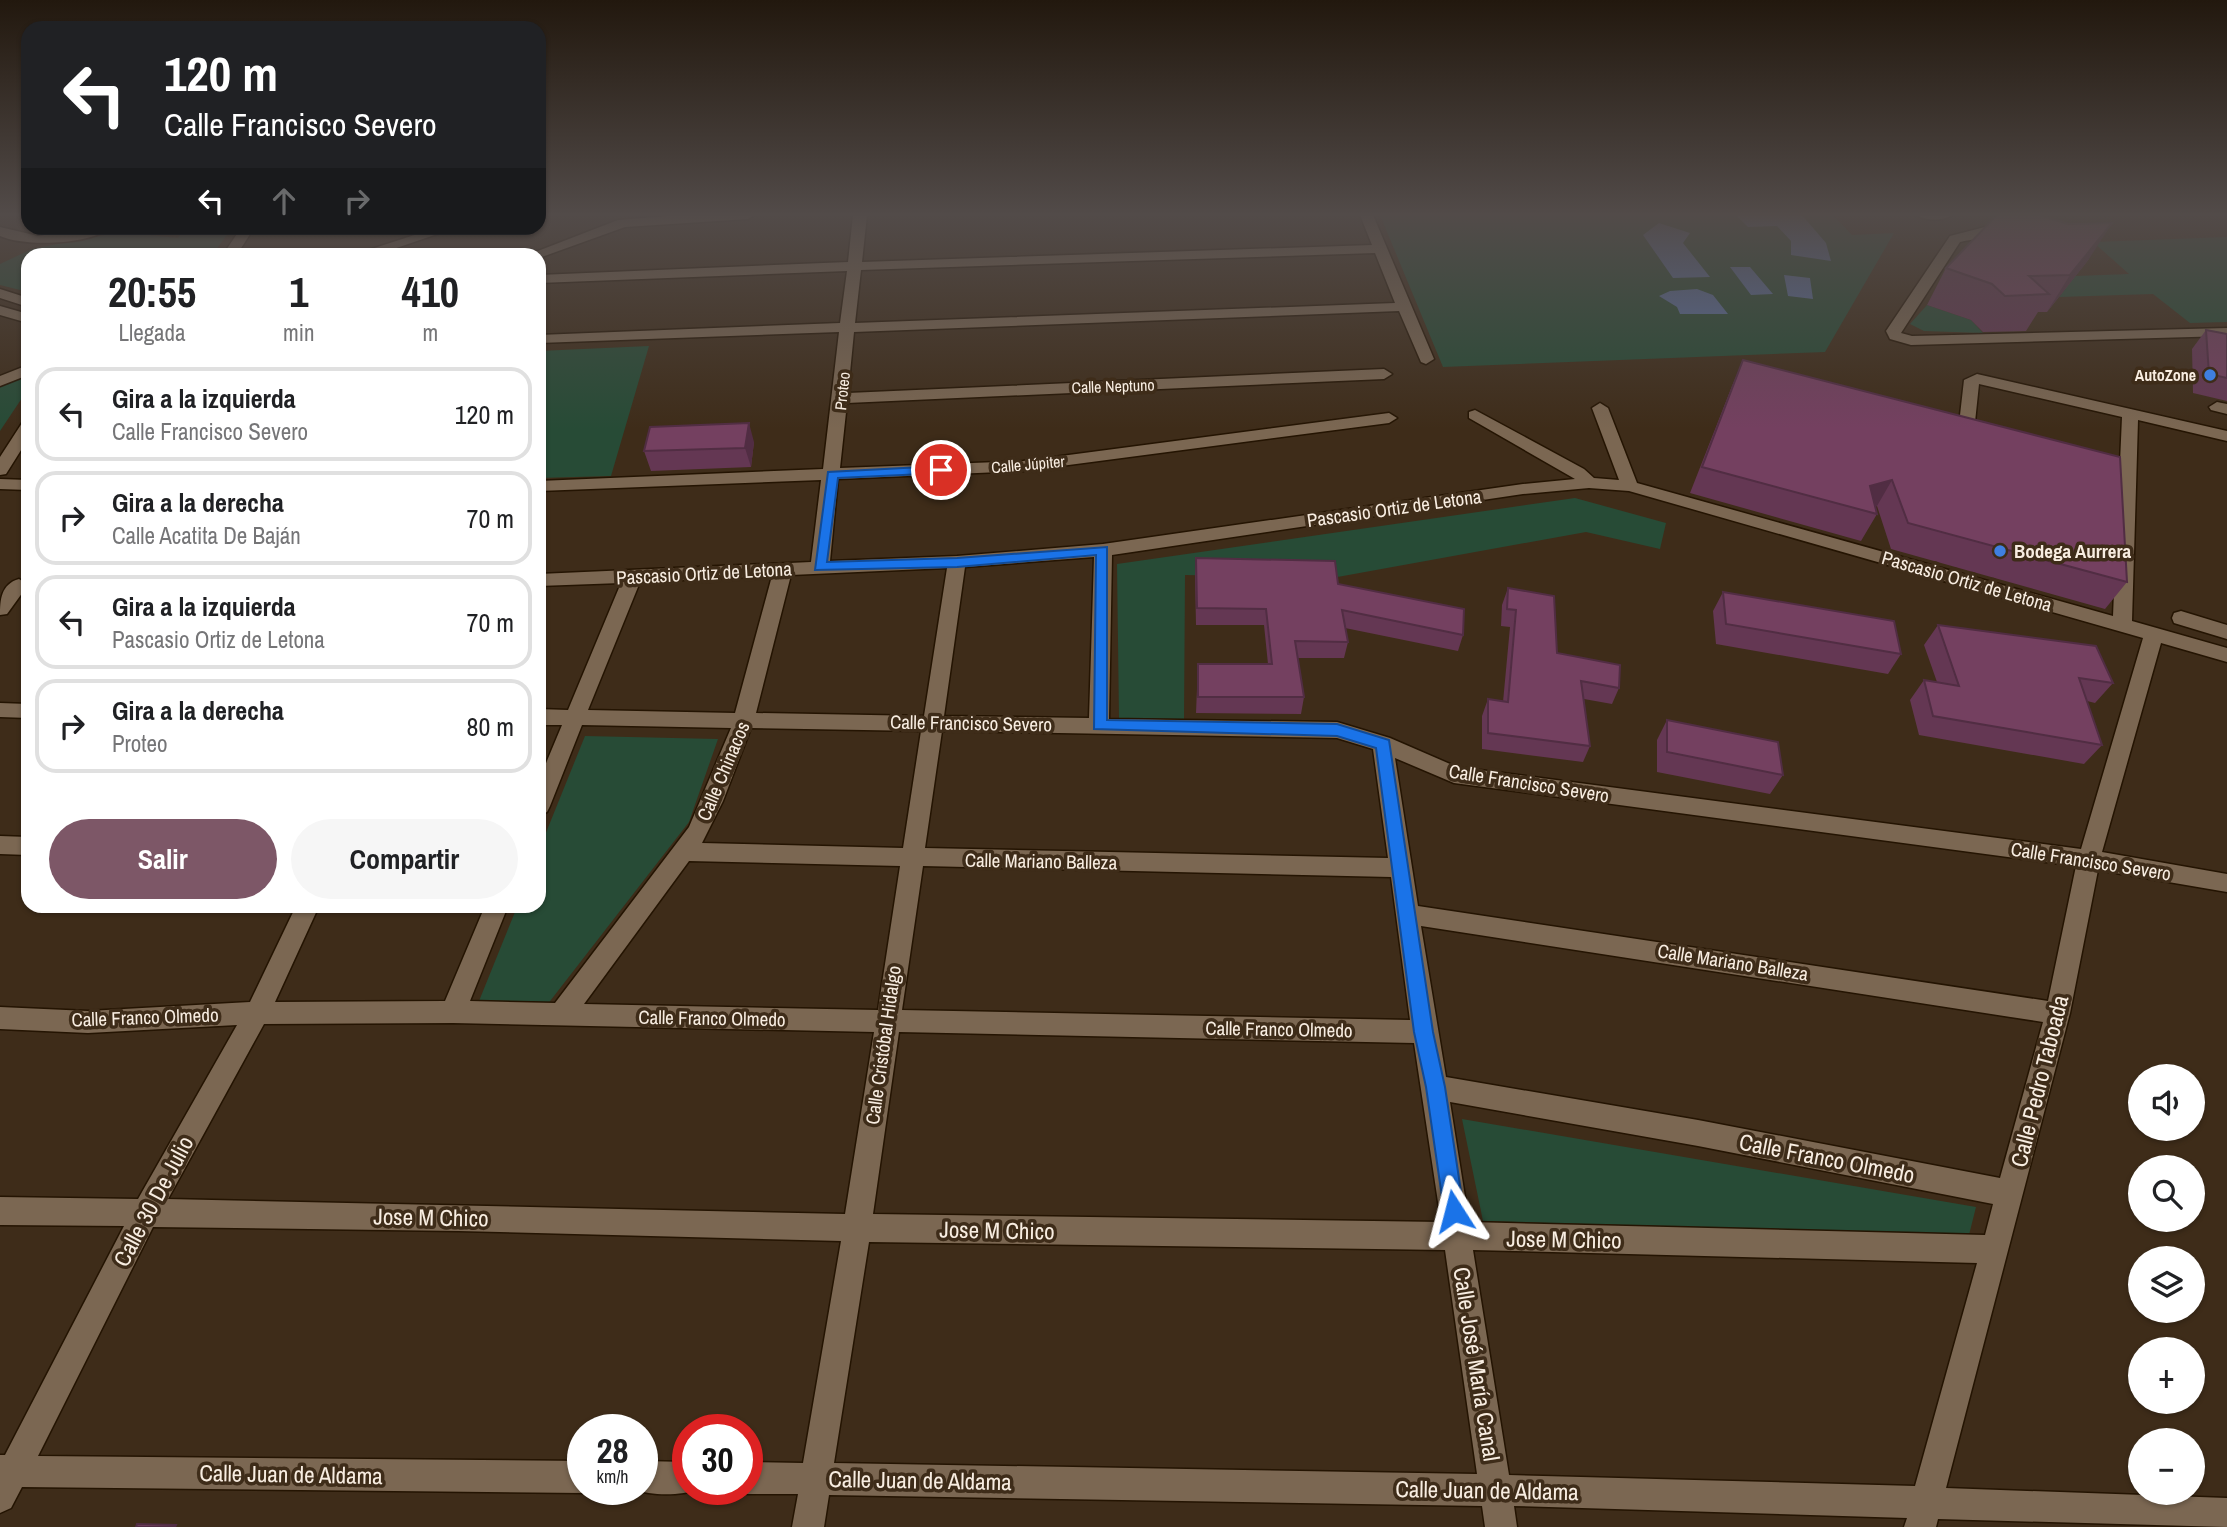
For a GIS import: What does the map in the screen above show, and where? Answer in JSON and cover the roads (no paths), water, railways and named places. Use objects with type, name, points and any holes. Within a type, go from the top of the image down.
[{"type":"street","name":"Proteo","points":[[820,567],[842,398],[852,286]]},
{"type":"street","points":[[1394,286],[1426,359]]},
{"type":"street","points":[[1923,286],[1893,331],[1895,336],[1911,341],[2227,332]]},
{"type":"street","points":[[0,293],[21,300]]},
{"type":"street","points":[[546,339],[1403,307]]},
{"type":"street","points":[[0,310],[21,317]]},
{"type":"street","points":[[0,381],[21,373]]},
{"type":"street","name":"Calle Neptuno","points":[[842,398],[1384,374]]},
{"type":"street","points":[[2001,438],[1969,427],[1972,380],[2227,436]]},
{"type":"street","points":[[1600,408],[1630,486]]},
{"type":"street","points":[[2122,625],[2130,414]]},
{"type":"street","points":[[1475,415],[1578,473],[1589,483]]},
{"type":"street","name":"Calle Júpiter","points":[[546,486],[1023,466],[1389,418]]},
{"type":"street","points":[[0,470],[21,436]]},
{"type":"street","points":[[2078,457],[2128,470]]},
{"type":"street","name":"Pascasio Ortiz de Letona","points":[[546,580],[957,562],[1103,550],[1523,489],[1589,483],[1630,486],[2227,655]]},
{"type":"street","points":[[0,484],[21,485]]},
{"type":"street","points":[[1099,725],[1103,550]]},
{"type":"street","name":"Calle Cristóbal Hidalgo","points":[[808,1527],[857,1228],[957,562]]},
{"type":"street","name":"Calle Chinacos","points":[[560,1016],[682,852],[711,805],[746,719],[783,569]]},
{"type":"street","points":[[546,789],[632,576]]},
{"type":"street","points":[[0,609],[16,585]]},
{"type":"street","points":[[2181,618],[2227,632]]},
{"type":"street","name":"Calle Pedro Taboada","points":[[1923,1514],[2058,1013],[2089,859],[2154,634]]},
{"type":"street","points":[[0,710],[21,711]]},
{"type":"street","name":"Calle Francisco Severo","points":[[546,717],[1337,730],[1383,744],[1454,775],[2089,859],[2227,883]]},
{"type":"street","name":"Calle José María Canal","points":[[1383,744],[1423,1032],[1436,1087],[1501,1527]]},
{"type":"street","points":[[0,845],[21,846]]},
{"type":"street","name":"Calle Mariano Balleza","points":[[682,852],[1401,868]]},
{"type":"street","name":"Calle 30 De Julio","points":[[4,1480],[145,1214],[257,1013],[306,913]]},
{"type":"street","points":[[453,1012],[494,913]]},
{"type":"street","name":"Calle Mariano Balleza","points":[[1407,914],[2058,1013]]},
{"type":"street","name":"Calle Franco Olmedo","points":[[0,1018],[88,1021],[257,1013],[453,1012],[1423,1032]]},
{"type":"street","name":"Calle Franco Olmedo","points":[[1436,1087],[1698,1133],[2011,1194]]},
{"type":"street","name":"Jose M Chico","points":[[0,1211],[459,1217],[857,1228],[1458,1236],[1995,1249]]},
{"type":"street","name":"Calle Juan de Aldama","points":[[4,1480],[567,1477]]},
{"type":"street","name":"Calle Juan de Aldama","points":[[763,1478],[1496,1489],[1923,1514],[2227,1514]]},
{"type":"water","points":[[1744,286],[1766,286],[1773,294],[1751,295]]},
{"type":"water","points":[[1786,286],[1811,286],[1813,299],[1788,296]]},
{"type":"water","points":[[1697,289],[1713,295],[1728,314],[1680,314],[1677,307],[1659,296],[1670,291]]},
{"type":"place","name":"AutoZone","points":[[2210,375]]},
{"type":"place","name":"Bodega Aurrera","points":[[2000,551]]}]
